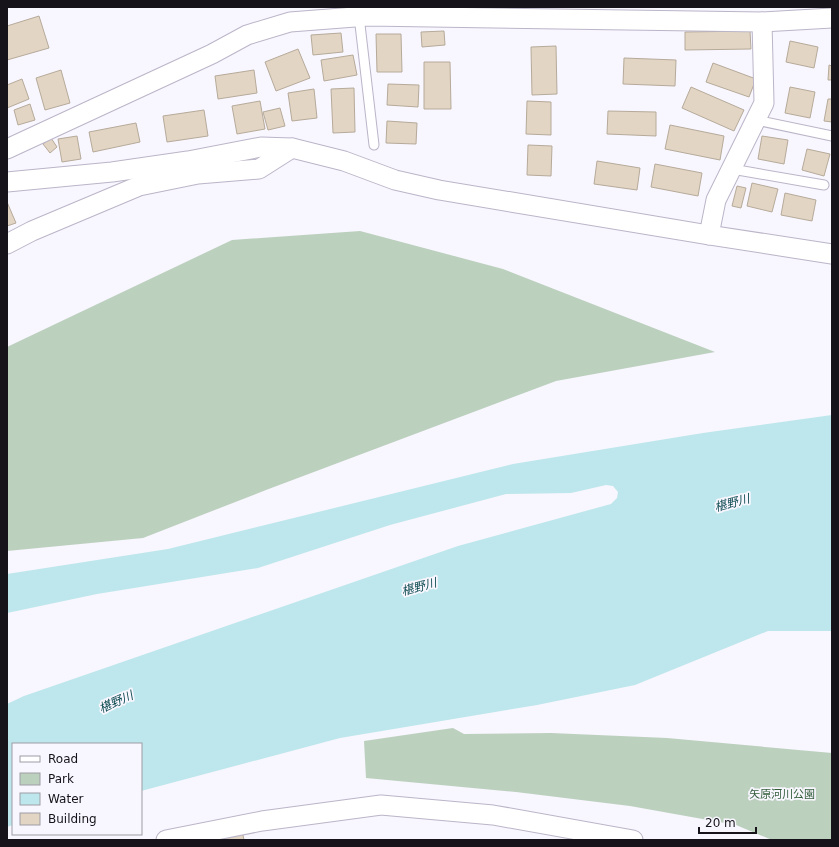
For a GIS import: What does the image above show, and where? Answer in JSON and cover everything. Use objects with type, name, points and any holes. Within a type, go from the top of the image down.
[{"type":"street","points":[[7,149],[198,60],[247,35],[290,22],[365,13],[762,22],[832,18]]},
{"type":"street","points":[[709,235],[716,200],[764,103],[762,22]]},
{"type":"street","points":[[7,182],[120,171],[188,161],[261,147],[292,148],[344,161],[395,180],[439,190],[832,254]]},
{"type":"street","points":[[7,244],[32,231],[139,186],[198,174],[259,169],[292,148]]},
{"type":"street","points":[[166,840],[262,821],[381,805],[493,815],[545,832],[633,840]]},
{"type":"lane","points":[[365,13],[374,145]]},
{"type":"lane","points":[[756,120],[832,136]]},
{"type":"lane","points":[[732,169],[824,185]]},
{"type":"green space","points":[[360,231],[503,269],[715,352],[556,381],[143,538],[7,551],[7,347],[232,240]]},
{"type":"green space","name":"矢原河川公園","points":[[453,728],[464,734],[551,733],[667,738],[832,753],[832,840],[772,840],[736,825],[630,806],[516,792],[366,778],[364,741]]},
{"type":"water","name":"椹野川","points":[[832,415],[832,631],[768,631],[635,685],[537,705],[340,738],[142,791],[142,743],[12,743],[12,825],[7,827],[7,704],[24,696],[458,546],[611,504],[617,498],[618,492],[613,486],[606,485],[571,493],[506,494],[390,525],[258,568],[97,594],[7,613],[7,574],[168,549],[513,464],[703,433]]},
{"type":"building","points":[[39,16],[49,48],[7,60],[7,26]]},
{"type":"building","points":[[444,31],[445,45],[422,47],[421,32]]},
{"type":"building","points":[[750,31],[751,49],[685,50],[685,32]]},
{"type":"building","points":[[341,33],[343,52],[313,55],[311,35]]},
{"type":"building","points":[[376,34],[401,34],[402,72],[377,72]]},
{"type":"building","points":[[790,41],[818,47],[814,68],[786,62]]},
{"type":"building","points":[[556,46],[557,94],[532,95],[531,47]]},
{"type":"building","points":[[298,49],[310,78],[276,91],[265,62]]},
{"type":"building","points":[[353,55],[357,75],[324,81],[321,60]]},
{"type":"building","points":[[624,58],[676,60],[675,86],[623,84]]},
{"type":"building","points":[[424,62],[450,62],[451,109],[424,109]]},
{"type":"building","points":[[713,63],[756,79],[749,97],[706,82]]},
{"type":"building","points":[[829,65],[832,66],[832,80],[828,80]]},
{"type":"building","points":[[61,70],[70,103],[45,110],[36,78]]},
{"type":"building","points":[[254,70],[257,93],[218,99],[215,76]]},
{"type":"building","points":[[22,79],[29,99],[7,108],[7,85]]},
{"type":"building","points":[[388,84],[419,85],[418,107],[387,105]]},
{"type":"building","points":[[691,87],[744,110],[734,131],[682,108]]},
{"type":"building","points":[[790,87],[815,92],[810,118],[785,113]]},
{"type":"building","points":[[354,88],[355,132],[333,133],[331,89]]},
{"type":"building","points":[[314,89],[317,118],[292,121],[288,93]]},
{"type":"building","points":[[828,99],[832,99],[832,122],[824,121]]},
{"type":"building","points":[[260,101],[265,129],[237,134],[232,106]]},
{"type":"building","points":[[527,101],[551,102],[551,135],[526,134]]},
{"type":"building","points":[[30,104],[35,120],[18,125],[14,110]]},
{"type":"building","points":[[280,108],[285,126],[268,130],[263,112]]},
{"type":"building","points":[[204,110],[208,136],[167,142],[163,116]]},
{"type":"building","points":[[608,111],[656,112],[656,136],[607,134]]},
{"type":"building","points":[[387,121],[417,123],[416,144],[386,143]]},
{"type":"building","points":[[136,123],[140,142],[93,152],[89,132]]},
{"type":"building","points":[[670,125],[724,136],[720,160],[665,149]]},
{"type":"building","points":[[77,136],[81,159],[62,162],[58,139]]},
{"type":"building","points":[[762,136],[788,140],[784,164],[758,159]]},
{"type":"building","points":[[51,138],[57,147],[50,153],[43,144]]},
{"type":"building","points":[[528,145],[552,146],[551,176],[527,175]]},
{"type":"building","points":[[807,149],[830,154],[824,176],[802,170]]},
{"type":"building","points":[[597,161],[640,168],[637,190],[594,184]]},
{"type":"building","points":[[655,164],[702,173],[698,196],[651,187]]},
{"type":"building","points":[[752,183],[778,189],[772,212],[747,206]]},
{"type":"building","points":[[737,186],[746,188],[741,208],[732,206]]},
{"type":"building","points":[[785,193],[816,200],[812,221],[781,215]]},
{"type":"building","points":[[7,202],[16,223],[7,226]]},
{"type":"building","points":[[242,830],[244,840],[209,840]]}]
